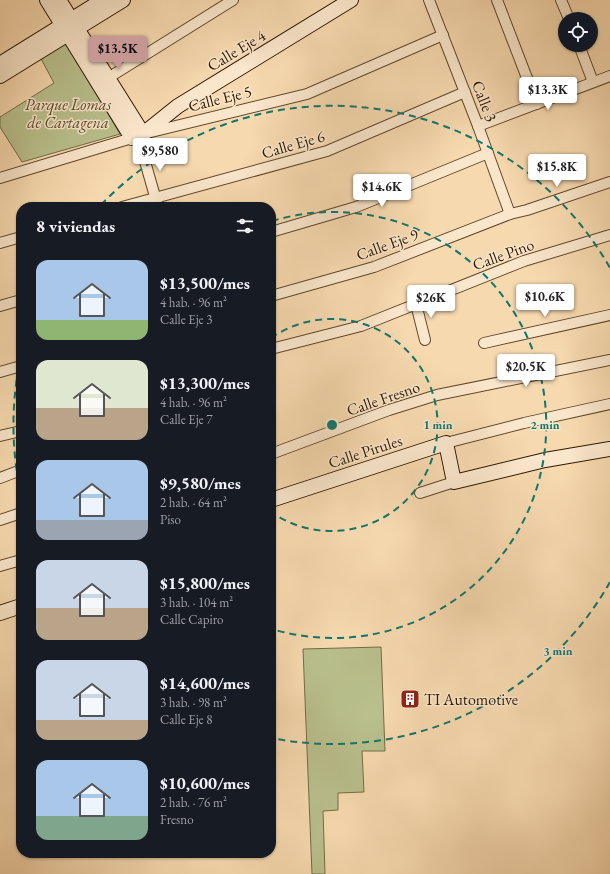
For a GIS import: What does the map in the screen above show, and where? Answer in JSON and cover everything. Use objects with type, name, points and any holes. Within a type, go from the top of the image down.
[{"type":"street","points":[[47,0],[70,27],[108,78],[139,139],[157,202]]},
{"type":"street","points":[[59,0],[70,27],[139,139]]},
{"type":"street","points":[[0,76],[70,27],[104,0]]},
{"type":"street","points":[[0,64],[123,0]]},
{"type":"street","points":[[108,78],[233,0]]},
{"type":"street","name":"Calle Eje 4","points":[[139,139],[178,106],[351,0]]},
{"type":"street","name":"Calle 3","points":[[429,0],[488,152],[510,214]]},
{"type":"street","points":[[497,0],[537,104]]},
{"type":"street","points":[[561,0],[566,12]]},
{"type":"street","name":"Calle Eje 5","points":[[0,178],[307,94],[443,35]]},
{"type":"street","points":[[582,52],[593,82]]},
{"type":"street","points":[[478,126],[610,76]]},
{"type":"street","name":"Calle Eje 6","points":[[139,202],[327,152],[465,92]]},
{"type":"street","points":[[276,231],[356,207],[488,152]]},
{"type":"street","name":"Calle Eje 9","points":[[276,295],[374,267],[510,214],[527,210],[610,182]]},
{"type":"street","name":"Calle Pino","points":[[276,348],[361,326],[524,261],[610,235]]},
{"type":"street","points":[[0,243],[16,238]]},
{"type":"street","points":[[0,306],[16,301]]},
{"type":"street","points":[[416,304],[425,340]]},
{"type":"street","points":[[484,342],[610,315]]},
{"type":"street","name":"Calle Fresno","points":[[276,452],[389,410],[437,395],[610,360]]},
{"type":"street","points":[[0,372],[16,367]]},
{"type":"street","name":"Calle Pirules","points":[[276,498],[446,443],[524,423],[610,404]]},
{"type":"street","points":[[0,436],[16,432]]},
{"type":"street","points":[[446,443],[454,482]]},
{"type":"street","points":[[420,493],[454,482],[545,460],[610,448]]},
{"type":"street","points":[[0,478],[16,472]]},
{"type":"street","points":[[0,520],[16,515]]},
{"type":"street","points":[[0,566],[16,561]]},
{"type":"street","points":[[0,613],[16,608]]},
{"type":"green space","name":"Parque Lomas de Cartagena","points":[[64,39],[120,134],[22,162],[0,127],[0,117],[54,83],[39,55]]},
{"type":"green space","points":[[381,647],[385,751],[362,751],[364,792],[338,793],[338,810],[323,811],[325,874],[312,874],[303,649]]},
{"type":"place","name":"TI Automotive","points":[[410,699]]}]
